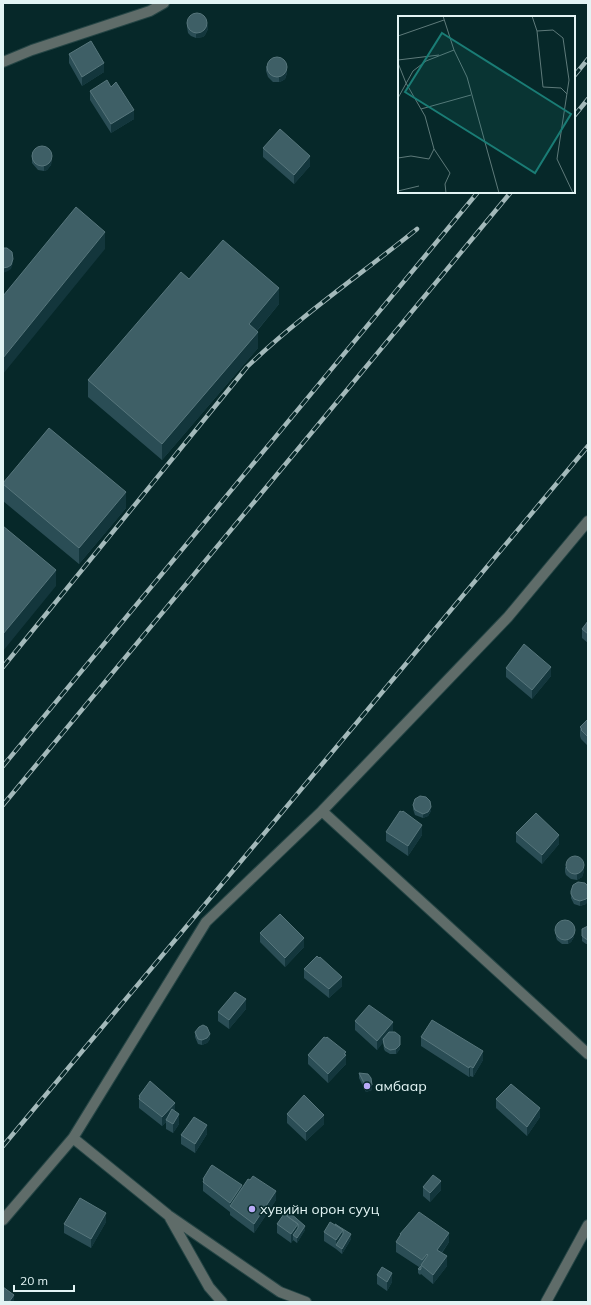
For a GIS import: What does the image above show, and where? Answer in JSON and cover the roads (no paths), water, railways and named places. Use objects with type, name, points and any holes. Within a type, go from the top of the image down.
[{"type":"street","points":[[3,62],[32,50],[150,10],[164,3]]},
{"type":"street","points":[[3,1220],[73,1138],[206,922],[322,811],[508,617],[588,522]]},
{"type":"street","points":[[322,811],[588,1054]]},
{"type":"street","points":[[73,1138],[168,1214],[280,1292],[306,1302]]},
{"type":"street","points":[[168,1214],[209,1288],[222,1302]]},
{"type":"street","points":[[546,1302],[588,1225]]},
{"type":"railway","points":[[575,75],[588,59]]},
{"type":"railway","points":[[575,115],[588,99]]},
{"type":"railway","points":[[3,766],[477,193]]},
{"type":"railway","points":[[3,805],[510,193]]},
{"type":"railway","points":[[3,667],[247,367],[288,330],[417,229]]},
{"type":"railway","points":[[3,1146],[588,446]]},
{"type":"place","name":"амбаар","points":[[367,1086]]},
{"type":"place","name":"хувийн орон сууц","points":[[252,1209]]}]
